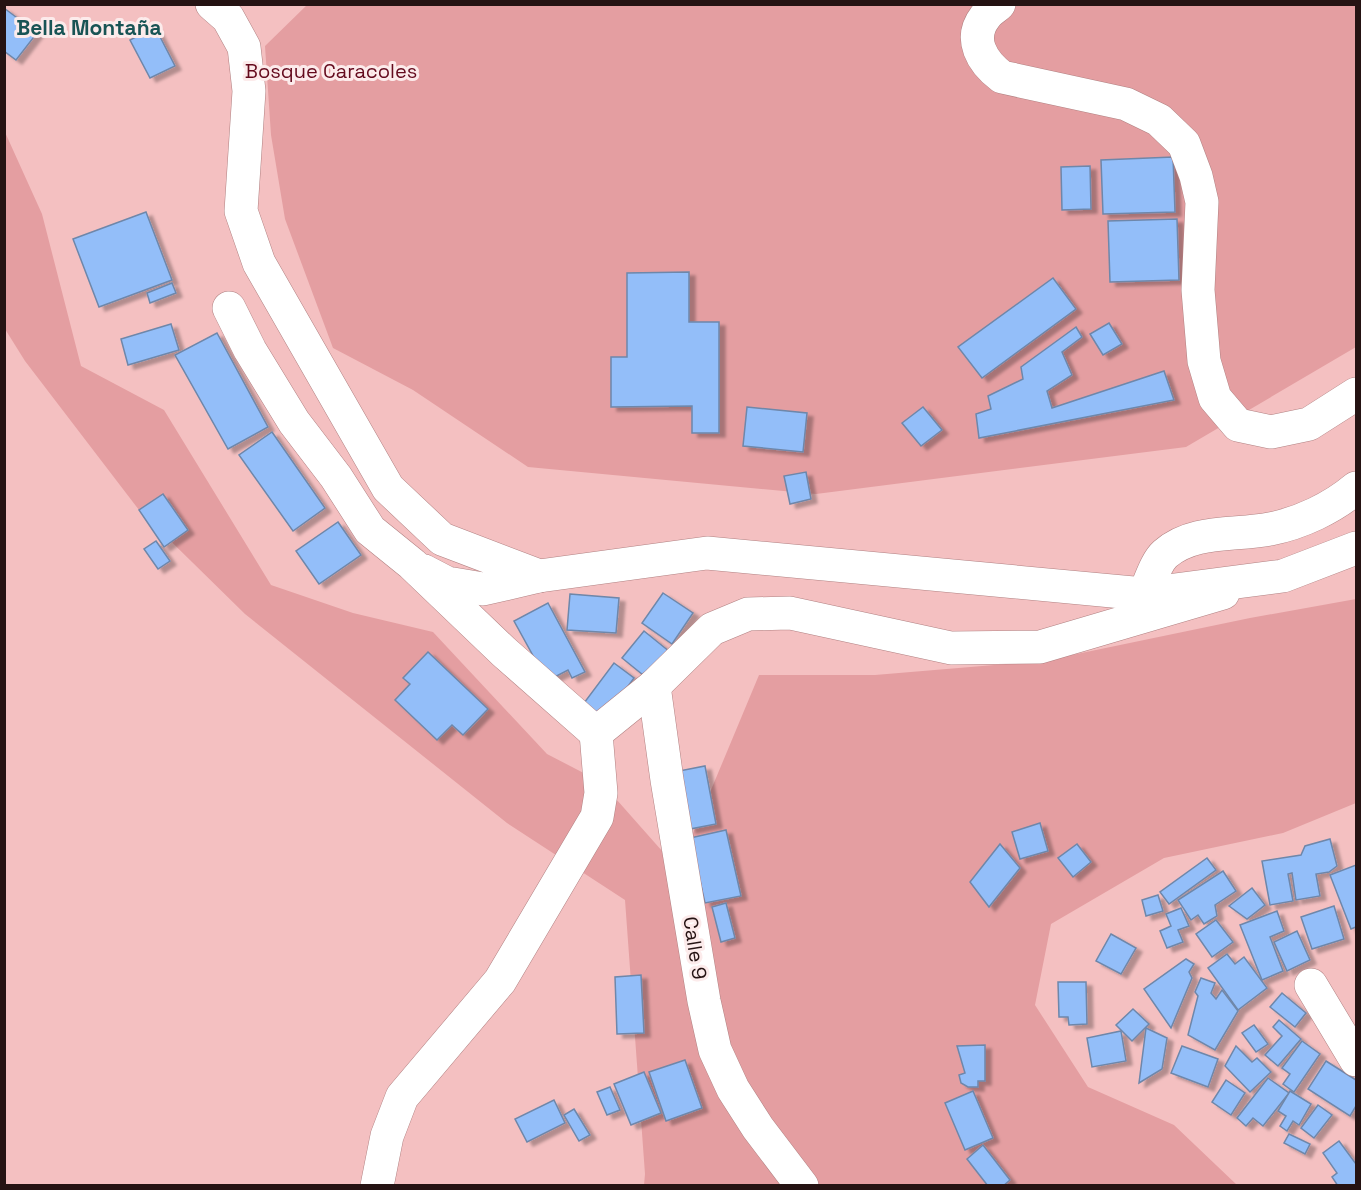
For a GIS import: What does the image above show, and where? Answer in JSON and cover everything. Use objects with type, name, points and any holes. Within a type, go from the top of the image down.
[{"type":"street","points":[[212,4],[228,18],[244,47],[249,91],[240,211],[259,263],[388,488],[442,539],[539,576]]},
{"type":"street","points":[[999,4],[985,16],[977,33],[980,51],[988,66],[1002,76],[1126,104],[1159,120],[1184,144],[1196,176],[1202,202],[1198,290],[1204,361],[1215,398],[1238,425],[1271,432],[1309,424],[1356,394]]},
{"type":"street","points":[[229,308],[250,350],[294,422],[336,477],[370,530],[412,564],[504,652],[596,733],[601,793],[597,817],[501,981],[402,1097],[387,1136],[377,1185]]},
{"type":"street","points":[[1144,594],[1163,556],[1180,543],[1203,537],[1271,529],[1313,516],[1345,498],[1356,488]]},
{"type":"street","points":[[596,733],[654,686],[712,629],[748,614],[790,613],[951,648],[1040,647],[1283,576],[1356,548]]},
{"type":"street","points":[[412,564],[447,583],[483,589],[539,576],[707,553],[1144,594],[1283,576]]},
{"type":"street","name":"Calle 9","points":[[654,686],[694,943],[715,1050],[733,1089],[758,1128],[802,1185]]},
{"type":"street","points":[[1311,985],[1356,1060]]},
{"type":"green space","name":"Bosque Caracoles","points":[[308,4],[1356,5],[1356,347],[1186,447],[816,494],[528,467],[413,390],[333,348],[285,219],[271,135],[265,46]]},
{"type":"green space","points":[[4,130],[42,214],[81,366],[164,410],[271,585],[353,613],[433,632],[547,754],[601,782],[678,869],[759,675],[875,675],[1043,661],[1250,618],[1356,599],[1356,803],[1283,833],[1164,858],[1051,924],[1035,1005],[1088,1087],[1174,1125],[1237,1185],[644,1185],[625,900],[507,823],[245,614],[139,510],[25,361],[5,329]]},
{"type":"building","points":[[4,8],[37,33],[16,60],[4,51]]},
{"type":"building","points":[[155,27],[175,66],[150,78],[130,40]]},
{"type":"building","points":[[1173,157],[1175,212],[1103,214],[1101,160]]},
{"type":"building","points":[[1090,166],[1091,209],[1062,210],[1061,167]]},
{"type":"building","points":[[146,212],[172,280],[99,307],[73,239]]},
{"type":"building","points":[[1177,219],[1179,280],[1110,282],[1108,221]]},
{"type":"building","points":[[689,272],[689,322],[719,322],[719,433],[692,433],[692,406],[611,407],[611,357],[627,357],[627,273]]},
{"type":"building","points":[[1053,278],[1076,309],[982,378],[958,347]]},
{"type":"building","points":[[172,283],[176,293],[150,303],[147,293]]},
{"type":"building","points":[[1109,323],[1122,344],[1103,355],[1090,334]]},
{"type":"building","points":[[171,324],[179,350],[128,365],[121,339]]},
{"type":"building","points":[[1076,327],[1082,337],[1062,352],[1072,375],[1047,391],[1052,408],[1164,371],[1174,400],[979,438],[976,414],[991,409],[988,396],[1023,379],[1021,367]]},
{"type":"building","points":[[217,333],[268,427],[228,449],[175,355]]},
{"type":"building","points":[[747,407],[807,413],[803,452],[743,446]]},
{"type":"building","points":[[923,407],[942,430],[921,446],[902,423]]},
{"type":"building","points":[[272,432],[325,508],[293,531],[239,455]]},
{"type":"building","points":[[806,472],[811,499],[790,504],[784,476]]},
{"type":"building","points":[[163,494],[188,530],[164,547],[139,510]]},
{"type":"building","points":[[338,522],[361,555],[319,584],[296,551]]},
{"type":"building","points":[[156,541],[170,561],[158,569],[144,549]]},
{"type":"building","points":[[663,593],[693,613],[672,644],[642,623]]},
{"type":"building","points":[[570,594],[619,598],[616,633],[567,630]]},
{"type":"building","points":[[548,603],[585,672],[572,678],[568,670],[547,681],[514,621]]},
{"type":"building","points":[[644,631],[670,652],[648,679],[622,658]]},
{"type":"building","points":[[428,652],[488,709],[463,735],[452,725],[437,740],[395,700],[410,684],[403,678]]},
{"type":"building","points":[[614,663],[634,678],[602,722],[581,707]]},
{"type":"building","points":[[705,766],[716,824],[690,829],[679,771]]},
{"type":"building","points":[[1040,823],[1048,851],[1020,859],[1012,832]]},
{"type":"building","points":[[726,830],[741,896],[705,903],[690,838]]},
{"type":"building","points":[[1330,839],[1337,866],[1329,872],[1316,874],[1320,896],[1296,900],[1292,873],[1288,874],[1293,901],[1270,905],[1262,861],[1301,855],[1305,846]]},
{"type":"building","points":[[1000,844],[1020,868],[989,907],[970,882]]},
{"type":"building","points":[[1077,844],[1091,862],[1073,877],[1058,858]]},
{"type":"building","points":[[1207,858],[1216,870],[1169,904],[1160,892]]},
{"type":"building","points":[[1356,865],[1356,927],[1351,929],[1330,875]]},
{"type":"building","points":[[1223,871],[1236,891],[1215,905],[1217,916],[1204,924],[1198,915],[1191,920],[1178,900]]},
{"type":"building","points":[[1252,888],[1265,905],[1247,919],[1229,906]]},
{"type":"building","points":[[1158,895],[1163,911],[1146,916],[1142,900]]},
{"type":"building","points":[[726,903],[735,938],[721,942],[712,907]]},
{"type":"building","points":[[1334,906],[1344,939],[1312,949],[1301,917]]},
{"type":"building","points":[[1181,908],[1189,926],[1178,930],[1183,942],[1167,948],[1160,931],[1171,926],[1166,914]]},
{"type":"building","points":[[1277,911],[1284,931],[1270,937],[1283,971],[1262,980],[1240,925]]},
{"type":"building","points":[[1216,920],[1233,942],[1212,957],[1196,934]]},
{"type":"building","points":[[1297,931],[1310,960],[1287,971],[1274,942]]},
{"type":"building","points":[[1111,934],[1136,948],[1121,974],[1096,961]]},
{"type":"building","points":[[1227,954],[1235,964],[1244,957],[1267,988],[1238,1010],[1208,968]]},
{"type":"building","points":[[1186,959],[1194,964],[1189,972],[1192,978],[1171,1028],[1144,989]]},
{"type":"building","points":[[641,975],[644,1033],[617,1034],[615,977]]},
{"type":"building","points":[[1201,978],[1215,983],[1211,993],[1216,999],[1222,990],[1238,1011],[1215,1050],[1188,1035],[1198,996],[1195,992]]},
{"type":"building","points":[[1058,982],[1086,982],[1087,1024],[1069,1025],[1068,1017],[1059,1017]]},
{"type":"building","points":[[1282,993],[1306,1013],[1295,1027],[1270,1007]]},
{"type":"building","points":[[1133,1009],[1149,1024],[1132,1041],[1116,1025]]},
{"type":"building","points":[[1279,1020],[1301,1039],[1278,1066],[1265,1055],[1282,1036],[1273,1027]]},
{"type":"building","points":[[1254,1025],[1268,1044],[1256,1052],[1242,1033]]},
{"type":"building","points":[[1146,1028],[1167,1038],[1162,1069],[1139,1083]]},
{"type":"building","points":[[1121,1031],[1126,1061],[1092,1067],[1087,1038]]},
{"type":"building","points":[[1302,1041],[1320,1054],[1294,1092],[1283,1084],[1290,1074],[1282,1068]]},
{"type":"building","points":[[985,1045],[985,1081],[978,1081],[978,1087],[968,1087],[961,1083],[959,1075],[965,1073],[957,1046]]},
{"type":"building","points":[[1182,1046],[1218,1059],[1208,1087],[1171,1073]]},
{"type":"building","points":[[1236,1046],[1252,1062],[1257,1058],[1271,1072],[1250,1092],[1225,1066]]},
{"type":"building","points":[[685,1060],[702,1108],[666,1121],[649,1072]]},
{"type":"building","points":[[1326,1061],[1356,1080],[1356,1106],[1350,1116],[1308,1089]]},
{"type":"building","points":[[644,1072],[661,1113],[631,1125],[614,1084]]},
{"type":"building","points":[[1268,1078],[1289,1093],[1263,1126],[1253,1118],[1246,1126],[1237,1118]]},
{"type":"building","points":[[1226,1080],[1245,1093],[1231,1115],[1212,1102]]},
{"type":"building","points":[[610,1087],[620,1110],[607,1115],[597,1092]]},
{"type":"building","points":[[973,1091],[993,1138],[965,1150],[945,1103]]},
{"type":"building","points":[[1290,1091],[1311,1104],[1299,1125],[1293,1121],[1287,1131],[1280,1126],[1286,1116],[1278,1111]]},
{"type":"building","points":[[554,1100],[565,1123],[527,1142],[515,1119]]},
{"type":"building","points":[[1318,1105],[1332,1115],[1314,1138],[1301,1128]]},
{"type":"building","points":[[574,1109],[590,1135],[579,1141],[564,1115]]},
{"type":"building","points":[[1289,1134],[1310,1144],[1305,1154],[1284,1143]]},
{"type":"building","points":[[1339,1141],[1356,1164],[1356,1186],[1338,1186],[1332,1177],[1337,1173],[1323,1153]]},
{"type":"building","points":[[983,1145],[1010,1180],[1003,1186],[988,1186],[967,1159]]},
{"type":"district","name":"Bella Montaña","points":[[89,28]]}]
